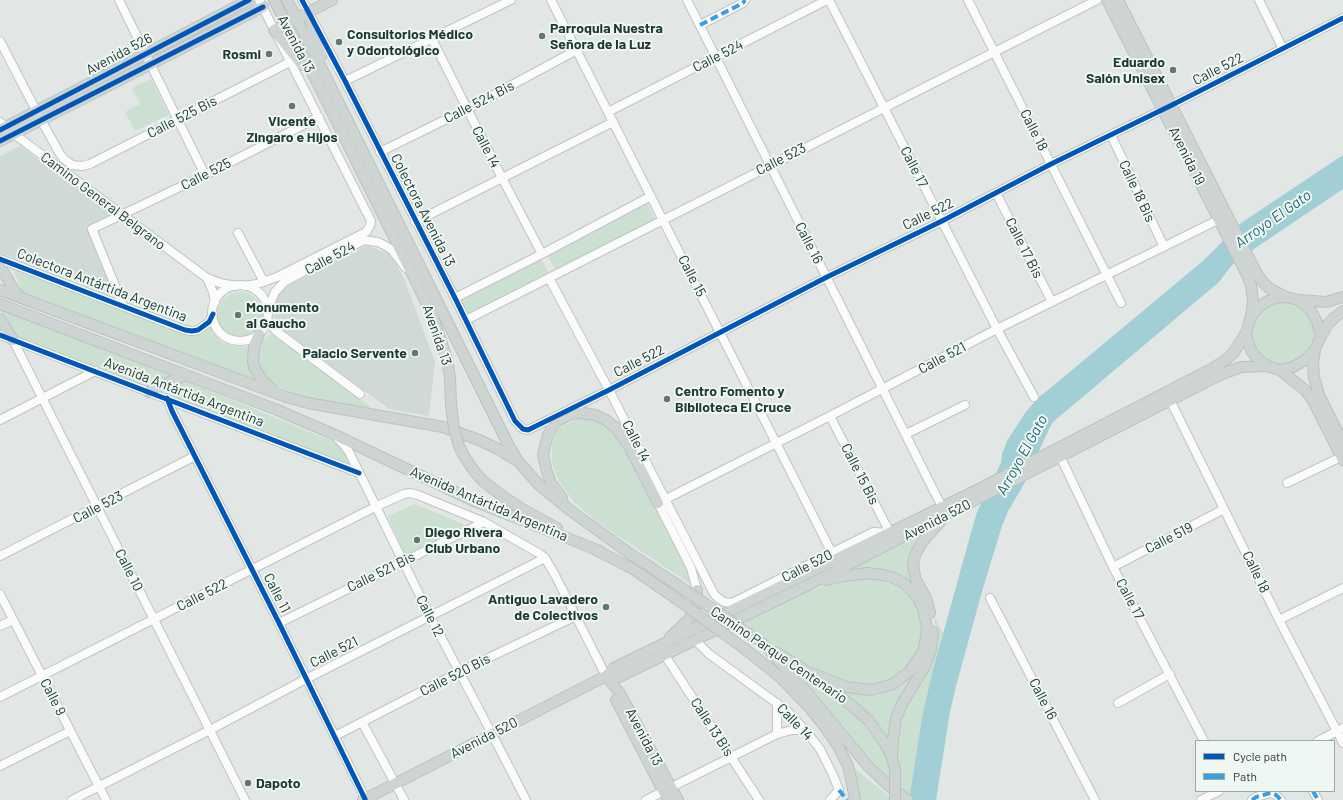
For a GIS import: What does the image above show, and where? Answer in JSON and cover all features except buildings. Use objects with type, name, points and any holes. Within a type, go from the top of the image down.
[{"type":"main road","name":"Avenida 526","points":[[0,141],[14,134],[38,116],[146,54],[249,0]]},
{"type":"main road","name":"Avenida 13","points":[[274,0],[285,24],[318,84],[416,280],[437,326],[447,359],[454,429],[459,446],[464,456],[474,471],[501,495],[522,509],[633,569],[668,593]]},
{"type":"main road","name":"Avenida 13","points":[[287,0],[509,446],[518,461],[540,485],[571,511],[629,553],[676,584]]},
{"type":"main road","points":[[318,84],[274,30],[331,0]]},
{"type":"main road","name":"Avenida 19","points":[[1107,0],[1163,110],[1224,217]]},
{"type":"main road","name":"Avenida 19","points":[[1118,0],[1172,105],[1244,258],[1269,288],[1286,297]]},
{"type":"main road","name":"Avenida 526","points":[[2,126],[38,116],[150,64],[261,3]]},
{"type":"main road","points":[[308,12],[327,79]]},
{"type":"main road","name":"Avenida 19","points":[[1244,258],[1253,300],[1251,316]]},
{"type":"main road","points":[[0,266],[14,290],[21,298]]},
{"type":"main road","points":[[0,290],[286,397],[308,403],[442,427],[498,448],[518,461]]},
{"type":"main road","points":[[1342,458],[1312,400],[1305,390],[1280,370],[1268,366],[1259,360],[1252,352],[1246,333],[1251,316],[1266,302],[1275,298],[1286,297],[1298,300],[1326,302],[1343,297]]},
{"type":"main road","points":[[1298,300],[1310,309],[1317,322],[1321,336]]},
{"type":"main road","name":"Avenida Antártida Argentina","points":[[0,304],[275,409],[333,434],[476,502],[600,552]]},
{"type":"main road","points":[[1343,311],[1335,317],[1321,336],[1315,350],[1313,363],[1314,377],[1319,395],[1343,442]]},
{"type":"main road","points":[[0,319],[13,340]]},
{"type":"main road","name":"Avenida 520","points":[[606,676],[619,677],[810,584],[981,492],[1038,458],[1213,368],[1227,359],[1234,352],[1246,333]]},
{"type":"main road","points":[[260,334],[254,346],[254,367],[258,376],[266,384],[286,397]]},
{"type":"main road","points":[[1280,370],[1294,368],[1306,360],[1315,350]]},
{"type":"main road","name":"Avenida 520","points":[[981,492],[1033,470],[1222,374],[1241,367],[1268,366]]},
{"type":"main road","points":[[149,392],[185,375]]},
{"type":"main road","points":[[571,511],[551,483],[543,455],[548,435],[554,424],[565,416],[576,412],[595,415],[606,420],[616,428],[629,446],[661,501]]},
{"type":"main road","points":[[892,757],[896,718],[903,702],[925,666],[932,643],[933,634],[931,615],[926,598],[916,580],[913,562],[923,541],[945,511]]},
{"type":"main road","name":"Avenida 520","points":[[365,800],[606,676],[614,668],[890,533],[945,511]]},
{"type":"main road","points":[[808,672],[852,688],[870,690],[887,686],[899,680],[914,667],[922,652],[926,635],[924,615],[918,598],[910,587],[898,580],[883,575],[860,574],[833,578],[810,584]]},
{"type":"main road","name":"Camino Parque Centenario","points":[[676,584],[760,642],[808,672],[845,699],[860,713],[878,732],[892,757],[895,770],[896,800]]},
{"type":"main road","points":[[653,650],[674,634],[690,618],[695,608],[697,590]]},
{"type":"main road","name":"Camino Parque Centenario","points":[[668,593],[745,649],[780,678],[809,707],[838,746],[848,766],[852,779],[855,800]]},
{"type":"main road","points":[[760,642],[796,678],[867,765],[890,787],[907,800]]},
{"type":"main road","name":"Avenida 13","points":[[606,676],[614,695],[668,793],[678,800]]},
{"type":"main road","points":[[825,727],[856,763],[896,800]]},
{"type":"street","points":[[119,0],[205,175]]},
{"type":"street","name":"Colectora Avenida 13","points":[[302,0],[345,81],[415,222],[455,298],[515,422],[524,429]]},
{"type":"street","points":[[345,81],[511,0]]},
{"type":"street","name":"Calle 15","points":[[551,0],[832,553]]},
{"type":"street","name":"Calle 16","points":[[687,0],[945,511]]},
{"type":"street","points":[[700,25],[743,3],[745,0]]},
{"type":"street","name":"Calle 524","points":[[608,112],[828,0]]},
{"type":"street","name":"Calle 17","points":[[828,0],[997,329],[1034,397]]},
{"type":"street","name":"Calle 18","points":[[968,0],[1121,303]]},
{"type":"street","name":"Calle 523","points":[[466,320],[1097,0]]},
{"type":"street","points":[[1259,0],[1284,49]]},
{"type":"street","points":[[261,3],[319,116]]},
{"type":"street","name":"Calle 522","points":[[524,429],[528,430],[609,390],[827,277],[942,221],[1051,164],[1163,110],[1343,18]]},
{"type":"street","name":"Calle 14","points":[[432,39],[542,254]]},
{"type":"street","points":[[0,40],[38,116]]},
{"type":"street","name":"Calle 524 Bis","points":[[380,152],[467,109],[577,50]]},
{"type":"street","name":"Calle 525 Bis","points":[[38,116],[64,159],[72,165],[82,166],[90,164],[290,62]]},
{"type":"street","name":"Calle 524","points":[[245,286],[264,282],[277,277],[366,232],[370,226],[370,217],[319,116]]},
{"type":"street","name":"Calle 525","points":[[123,305],[92,229],[205,175],[319,116]]},
{"type":"street","points":[[415,222],[613,122]]},
{"type":"street","name":"Camino General Belgrano","points":[[2,126],[207,278],[220,284],[236,286]]},
{"type":"street","name":"Calle 18 Bis","points":[[1111,135],[1164,247]]},
{"type":"street","name":"Calle 17 Bis","points":[[996,193],[1052,302]]},
{"type":"street","points":[[455,298],[651,196]]},
{"type":"street","name":"Calle 521","points":[[661,501],[1106,274],[1224,217]]},
{"type":"street","points":[[238,233],[264,282]]},
{"type":"street","name":"Calle 524","points":[[268,309],[275,292],[284,282],[364,240],[378,242],[392,250],[416,280]]},
{"type":"street","name":"Colectora Antártida Argentina","points":[[0,259],[185,330],[198,330],[209,322],[212,314]]},
{"type":"street","points":[[207,278],[213,292],[215,302],[212,314],[220,333],[229,339],[240,341],[250,340],[260,334],[268,321],[268,309],[264,298],[260,293],[245,286],[236,286],[224,292],[215,302]]},
{"type":"street","name":"Calle 14","points":[[549,278],[609,390],[691,568],[697,590]]},
{"type":"street","points":[[268,321],[276,331],[360,394]]},
{"type":"street","name":"Avenida Antártida Argentina","points":[[0,335],[360,473]]},
{"type":"street","name":"Calle 10","points":[[13,340],[245,800]]},
{"type":"street","points":[[0,420],[95,372]]},
{"type":"street","name":"Calle 11","points":[[167,398],[172,411],[335,736],[365,800]]},
{"type":"street","name":"Calle 18","points":[[1170,400],[1279,620],[1340,730],[1343,743]]},
{"type":"street","points":[[906,434],[965,405]]},
{"type":"street","name":"Calle 15 Bis","points":[[830,416],[890,533]]},
{"type":"street","name":"Calle 12","points":[[333,434],[345,446],[360,473],[430,616],[526,800]]},
{"type":"street","name":"Calle 523","points":[[0,556],[195,456]]},
{"type":"street","name":"Calle 17","points":[[1060,456],[1113,566],[1203,740]]},
{"type":"street","points":[[1287,483],[1342,458]]},
{"type":"street","name":"Avenida Antártida Argentina","points":[[404,494],[410,493],[418,495],[484,522],[531,548],[545,558]]},
{"type":"street","name":"Calle 522","points":[[0,697],[377,506],[404,494]]},
{"type":"street","name":"Calle 14","points":[[661,501],[714,594],[724,602]]},
{"type":"street","name":"Calle 519","points":[[1113,566],[1224,509]]},
{"type":"street","name":"Calle 521 Bis","points":[[279,623],[484,522]]},
{"type":"street","name":"Calle 520","points":[[724,602],[732,603],[738,601],[873,532],[890,533]]},
{"type":"street","name":"Calle 521","points":[[72,800],[545,558]]},
{"type":"street","name":"Avenida 13","points":[[545,558],[606,676]]},
{"type":"street","points":[[1279,620],[1343,588]]},
{"type":"street","name":"Calle 9","points":[[0,594],[106,800]]},
{"type":"street","name":"Calle 16","points":[[990,598],[1095,800]]},
{"type":"street","name":"Calle 520 Bis","points":[[335,736],[459,672],[576,616]]},
{"type":"street","points":[[0,626],[13,620]]},
{"type":"street","name":"Calle 14","points":[[695,640],[714,658],[792,715],[805,730],[820,749],[833,774],[839,790],[830,800]]},
{"type":"street","name":"Calle 13 Bis","points":[[664,654],[759,800]]},
{"type":"street","points":[[1118,703],[1170,674]]},
{"type":"street","points":[[777,703],[777,734]]},
{"type":"street","points":[[362,722],[404,800]]},
{"type":"street","points":[[646,800],[668,793],[777,734],[792,730],[805,730]]},
{"type":"street","points":[[1320,740],[1340,730]]},
{"type":"street","points":[[0,766],[70,731]]},
{"type":"street","points":[[1201,800],[1217,792]]},
{"type":"street","points":[[1252,800],[1256,797],[1270,793],[1276,795],[1281,800]]},
{"type":"shaded area","points":[[20,146],[112,214],[86,227],[116,296],[0,253],[0,156]]},
{"type":"shaded area","points":[[367,245],[391,255],[404,278],[435,362],[429,416],[389,409],[280,328],[274,318],[273,306],[277,295],[286,287]]},
{"type":"green space","points":[[151,79],[169,115],[135,131],[125,112],[140,104],[132,88]]},
{"type":"green space","points":[[646,202],[655,219],[557,272],[547,255]]},
{"type":"green space","points":[[540,257],[550,275],[469,316],[459,299]]},
{"type":"green space","points":[[13,267],[184,334],[191,336],[198,335],[204,332],[209,325],[215,335],[223,343],[239,347],[251,345],[262,385],[22,293]]},
{"type":"green space","points":[[240,292],[253,296],[259,302],[263,315],[259,328],[253,334],[240,338],[227,334],[221,328],[217,315],[221,302],[227,296]]},
{"type":"green space","points":[[1283,303],[1295,306],[1305,312],[1311,322],[1314,334],[1311,346],[1305,356],[1295,362],[1283,365],[1271,362],[1261,356],[1255,346],[1252,334],[1255,322],[1261,312],[1271,306]]},
{"type":"green space","points":[[0,309],[173,376],[146,388],[13,336]]},
{"type":"green space","points":[[272,334],[376,411],[304,398],[275,385],[262,371],[257,357],[262,340]]},
{"type":"green space","points":[[186,381],[337,443],[359,473],[168,396],[167,388]]},
{"type":"green space","points":[[584,417],[595,419],[612,428],[622,442],[688,569],[692,585],[599,523],[576,504],[559,482],[552,463],[552,443],[558,429],[572,421]]},
{"type":"green space","name":"Diego Rivera Club Urbano","points":[[415,504],[465,525],[405,555],[388,516]]},
{"type":"green space","points":[[933,524],[917,543],[912,556],[910,571],[914,584],[926,605],[930,620],[929,645],[921,667],[897,706],[888,740],[878,724],[862,707],[830,685],[855,692],[873,693],[894,687],[907,678],[918,666],[927,644],[928,620],[925,606],[918,593],[912,586],[897,575],[877,571],[841,573]]},
{"type":"green space","points":[[880,578],[902,585],[918,606],[924,630],[920,647],[910,665],[895,679],[875,687],[847,687],[813,671],[763,640],[744,621],[803,593],[843,579]]},
{"type":"green space","points":[[934,617],[943,633],[922,717],[909,798],[875,769],[787,664],[833,695],[860,717],[880,741],[887,758],[889,770],[899,770],[898,742],[901,720],[936,630]]},
{"type":"green space","points":[[852,766],[876,786],[893,800],[859,800]]},
{"type":"water","name":"Arroyo El Gato","points":[[1343,155],[1343,189],[1231,266],[1219,282],[1053,422],[1023,486],[1008,511],[1002,526],[956,686],[950,712],[936,800],[909,800],[922,717],[933,670],[977,512],[1001,463],[1002,454],[1007,441],[1025,413],[1038,398],[1204,260],[1241,223]]},
{"type":"marked path","points":[[700,25],[743,3],[745,0]]},
{"type":"marked path","points":[[839,790],[847,800]]},
{"type":"marked path","points":[[1314,792],[1318,800]]},
{"type":"marked path","points":[[1252,800],[1256,797],[1270,793],[1276,795],[1281,800]]},
{"type":"cycle path","points":[[0,130],[249,0]]},
{"type":"cycle path","points":[[302,0],[345,81],[455,298],[515,421],[523,429],[528,430],[609,390],[827,277],[942,221],[1051,164],[1172,105],[1343,18]]},
{"type":"cycle path","points":[[0,141],[263,7]]},
{"type":"cycle path","points":[[0,259],[185,330],[198,330],[209,322],[213,314]]},
{"type":"cycle path","points":[[0,335],[359,473]]},
{"type":"cycle path","points":[[167,398],[172,411],[279,623],[365,799]]},
{"type":"place","name":"Parroquia Nuestra Señora de la Luz","points":[[542,36]]},
{"type":"place","name":"Consultorios Médico y Odontológico","points":[[339,42]]},
{"type":"place","name":"Rosmi","points":[[269,54]]},
{"type":"place","name":"Eduardo Salón Unisex","points":[[1173,70]]},
{"type":"place","name":"Vicente Zingaro e Hijos","points":[[292,106]]},
{"type":"place","name":"Monumento al Gaucho","points":[[238,315]]},
{"type":"place","name":"Palacio Servente","points":[[415,353]]},
{"type":"place","name":"Centro Fomento y Biblioteca El Cruce","points":[[667,399]]},
{"type":"place","name":"Diego Rivera Club Urbano","points":[[417,540]]},
{"type":"place","name":"Antiguo Lavadero de Colectivos","points":[[606,607]]},
{"type":"place","name":"Dapoto","points":[[248,783]]}]
